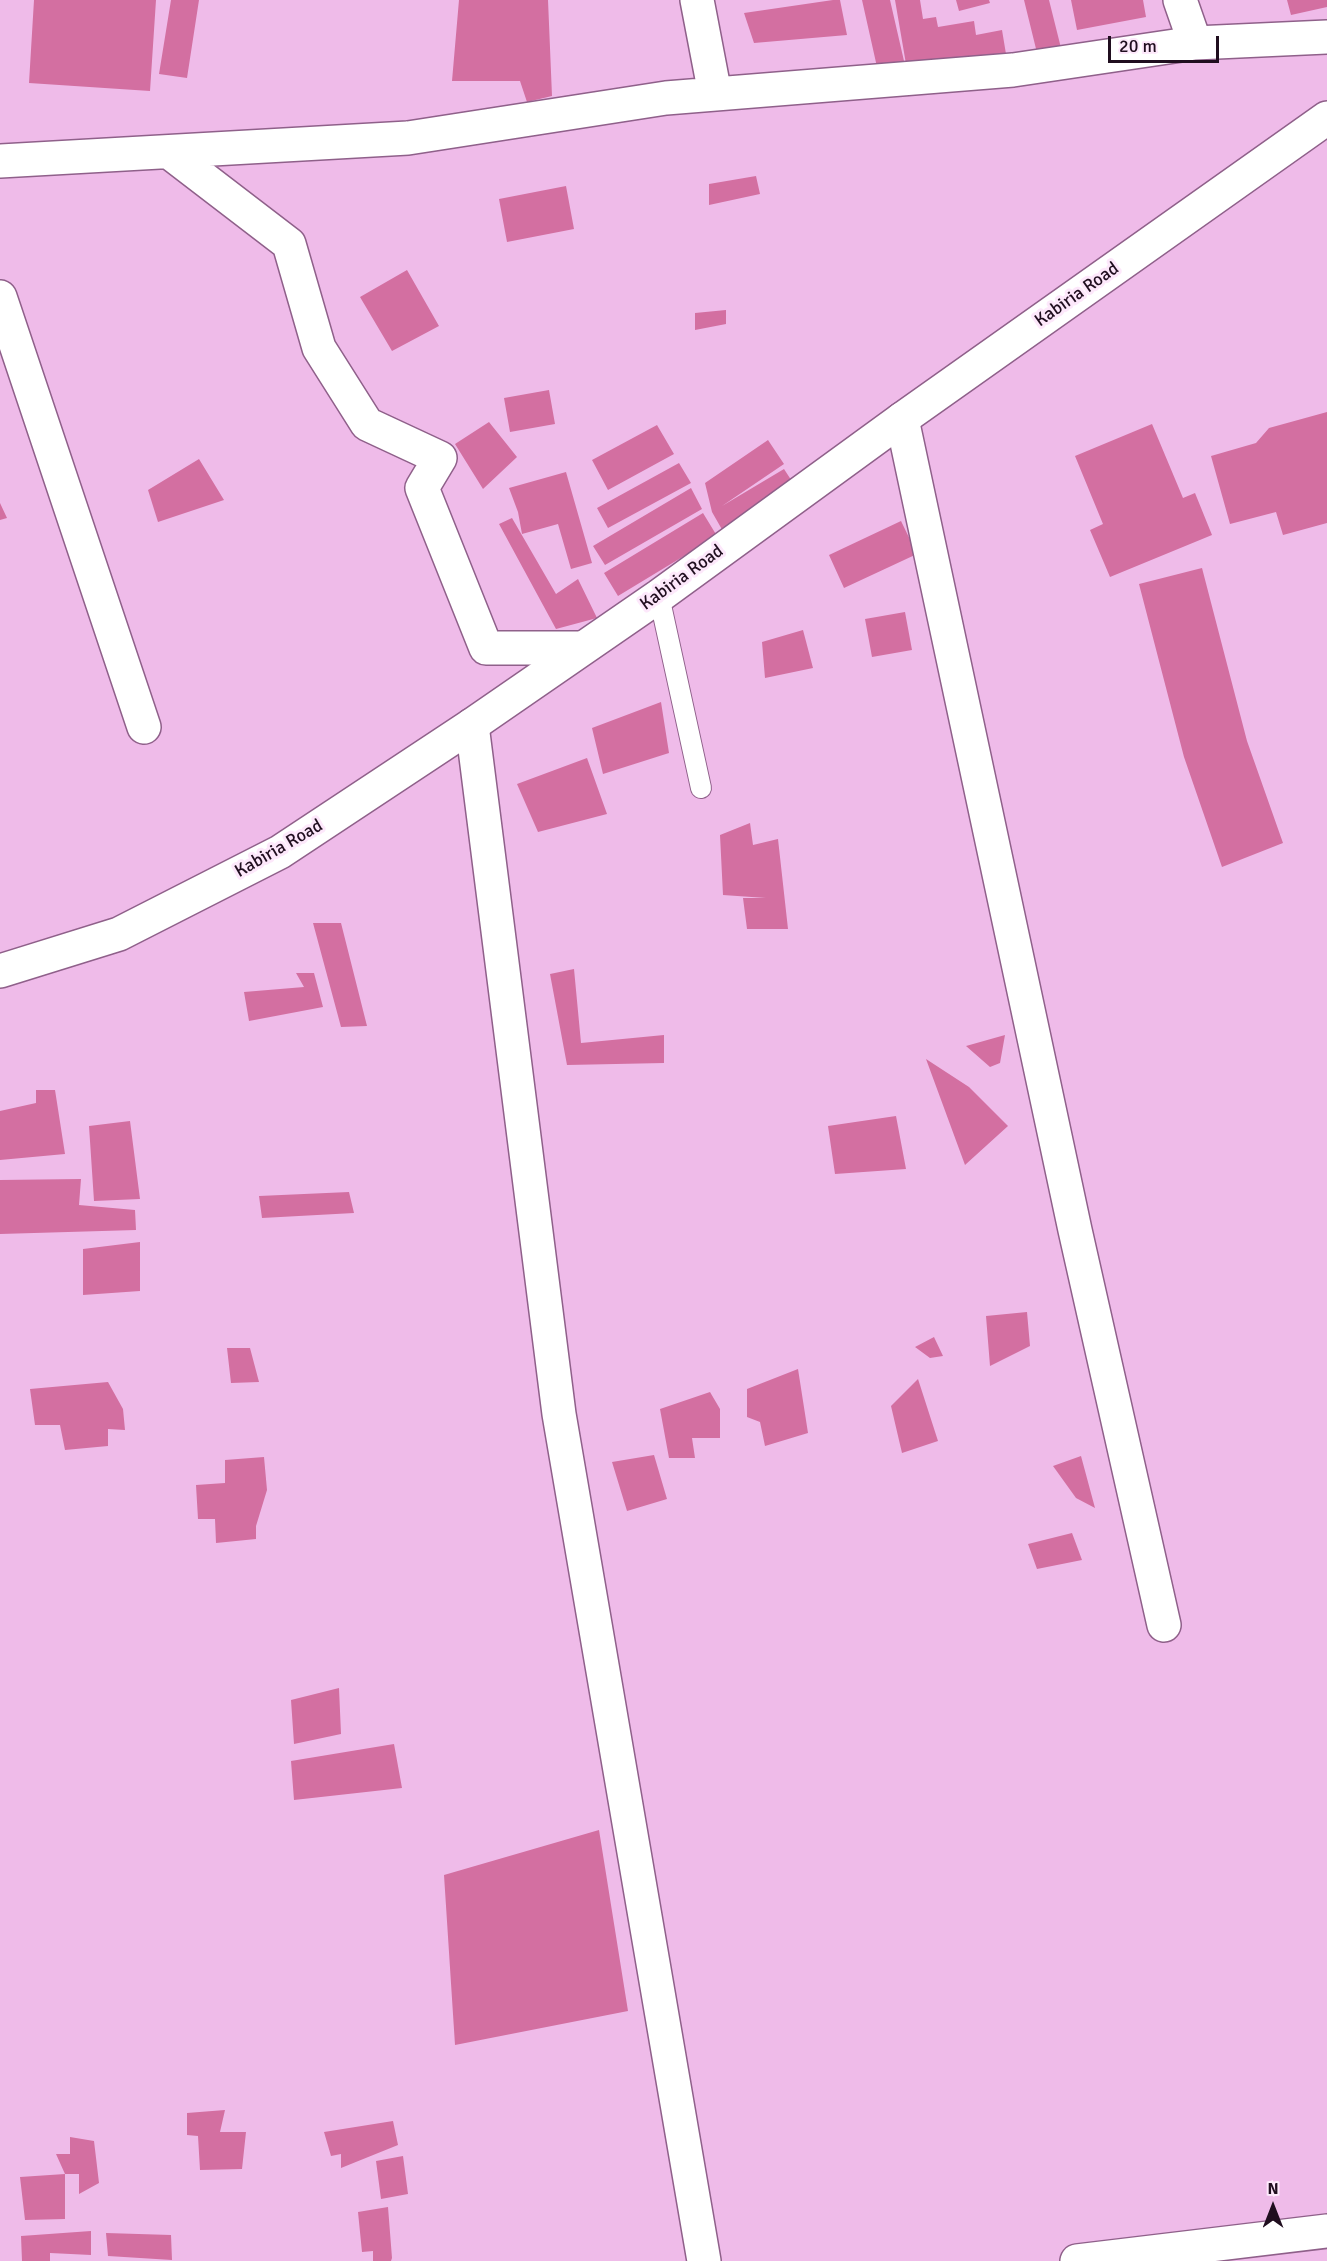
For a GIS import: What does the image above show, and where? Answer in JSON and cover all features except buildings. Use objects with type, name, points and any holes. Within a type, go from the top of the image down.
[{"type":"street","points":[[697,0],[715,94]]},
{"type":"street","points":[[1180,0],[1195,43]]},
{"type":"street","points":[[0,161],[408,138],[666,98],[1013,70],[1195,43],[1327,37]]},
{"type":"street","name":"Kabiria Road","points":[[0,971],[118,934],[280,852],[472,725],[659,596],[902,419],[1327,118]]},
{"type":"street","points":[[169,152],[289,244],[320,348],[367,424],[440,458],[422,488],[486,648],[582,648]]},
{"type":"street","points":[[0,297],[144,727]]},
{"type":"street","points":[[902,419],[1072,1219],[1164,1625]]},
{"type":"street","points":[[472,725],[560,1414],[704,2261]]},
{"type":"street","points":[[1077,2261],[1231,2252],[1327,2231]]},
{"type":"lane","points":[[659,596],[701,788]]}]
